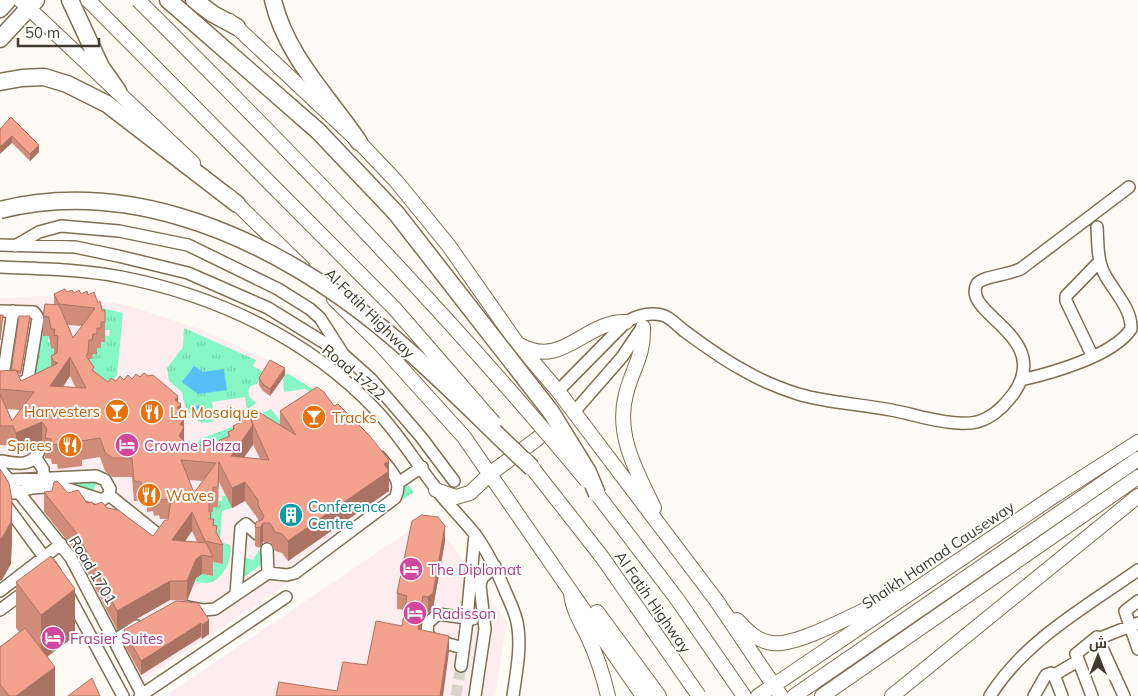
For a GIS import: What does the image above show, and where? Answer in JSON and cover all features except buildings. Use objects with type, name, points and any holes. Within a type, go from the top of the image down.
[{"type":"highway","points":[[0,9],[8,0]]},
{"type":"highway","points":[[70,0],[101,68],[118,91]]},
{"type":"highway","points":[[168,0],[318,130],[396,213],[551,412],[588,472],[598,494]]},
{"type":"highway","points":[[194,0],[212,14],[237,27]]},
{"type":"highway","points":[[273,0],[276,15],[290,46],[308,74],[337,110],[359,142]]},
{"type":"highway","points":[[0,39],[28,3]]},
{"type":"highway","points":[[0,82],[44,77],[67,84],[107,104],[237,204]]},
{"type":"highway","points":[[0,210],[52,201],[100,202],[141,206],[184,216],[266,250],[341,297],[393,339],[532,468]]},
{"type":"main road","name":"Al Fatih Highway","points":[[88,0],[420,336],[532,468],[602,557],[699,696]]},
{"type":"main road","name":"Al Fatih Highway","points":[[138,0],[269,130],[514,392],[598,494],[666,584],[744,696]]},
{"type":"main road","points":[[207,0],[359,142],[396,181],[449,246],[517,343],[562,396],[716,600],[777,691]]},
{"type":"main road","name":"Al Fatih Highway","points":[[28,3],[379,343],[464,436],[643,696]]},
{"type":"main road","points":[[645,321],[642,350],[626,397],[624,431],[629,454],[665,532]]},
{"type":"main road","points":[[517,343],[538,351],[552,351],[566,347],[600,326],[626,322]]},
{"type":"main road","points":[[436,490],[450,496],[463,496],[477,488],[491,473],[545,433],[558,416],[562,396]]},
{"type":"main road","name":"Shaikh Hamad Causeway","points":[[758,696],[777,691],[917,588],[1138,442]]},
{"type":"main road","points":[[794,696],[1138,459]]},
{"type":"main road","points":[[822,696],[1138,477]]},
{"type":"main road","points":[[892,696],[1138,496]]},
{"type":"main road","points":[[570,588],[573,609],[599,663],[608,696]]},
{"type":"main road","points":[[570,588],[587,599],[659,696]]},
{"type":"main road","points":[[716,600],[753,636],[761,640],[778,643],[803,637],[917,588]]},
{"type":"street","points":[[562,396],[626,322],[636,316],[645,321],[667,317],[723,358],[780,388],[820,399],[886,409],[949,423],[976,422],[993,415],[1007,402],[1021,380],[1024,368],[1022,354],[1005,328],[987,313],[980,304],[976,291],[977,285],[987,277],[1006,275],[1022,268],[1128,187]]},
{"type":"street","points":[[14,246],[39,232],[61,226],[119,231],[188,245],[278,289],[310,309],[320,318],[344,355]]},
{"type":"street","points":[[1021,380],[1049,372],[1092,355],[1126,336],[1131,329],[1127,309],[1104,272],[1100,261],[1097,227]]},
{"type":"street","points":[[0,245],[75,248],[188,273],[268,308],[344,355],[371,379],[421,437],[454,481]]},
{"type":"street","points":[[1092,355],[1066,301],[1066,296],[1100,261]]},
{"type":"street","name":"Road 1722","points":[[0,267],[58,270],[120,277],[201,300],[241,315],[281,335],[331,369],[358,391],[377,410],[422,467],[436,490],[474,534],[495,566],[518,628],[518,664],[513,696]]},
{"type":"street","points":[[0,311],[13,311],[36,313],[38,318],[28,378],[24,382],[1,383],[13,311]]},
{"type":"street","points":[[574,412],[622,357],[645,321]]},
{"type":"street","points":[[358,391],[371,379]]},
{"type":"street","points":[[174,607],[203,610],[216,608],[268,573],[287,575],[295,573],[394,498],[398,492],[398,483],[370,445]]},
{"type":"street","points":[[1,465],[22,464],[38,454],[42,465],[45,487]]},
{"type":"street","name":"Road 1701","points":[[1,465],[5,481],[19,491],[71,558],[142,695]]},
{"type":"street","points":[[398,483],[422,467]]},
{"type":"street","points":[[109,495],[109,484],[96,476],[19,491],[0,497],[44,557],[52,579],[123,696]]},
{"type":"street","points":[[5,481],[45,487],[60,486],[77,490],[96,500],[102,500],[109,495]]},
{"type":"street","points":[[109,495],[155,532]]},
{"type":"street","points":[[236,594],[239,536],[242,526],[246,524],[257,534]]},
{"type":"street","points":[[461,666],[474,534]]},
{"type":"street","points":[[0,591],[61,544]]},
{"type":"street","points":[[267,549],[268,573]]},
{"type":"street","points":[[0,610],[52,579],[71,558]]},
{"type":"street","points":[[475,696],[485,640],[480,585],[482,578],[495,566]]},
{"type":"street","points":[[990,696],[1003,678],[1041,640],[1138,570]]},
{"type":"street","points":[[142,695],[286,597]]},
{"type":"street","points":[[1138,601],[1125,612],[1134,625],[1138,649]]},
{"type":"street","points":[[464,648],[435,642],[429,636],[427,627],[430,619],[438,614],[484,621]]},
{"type":"street","points":[[115,640],[132,625],[149,619]]},
{"type":"street","points":[[1092,696],[1078,661],[1077,652],[1095,637],[1100,638],[1134,625]]},
{"type":"street","points":[[1100,638],[1124,696]]},
{"type":"street","points":[[1034,696],[1046,674],[1051,673],[1054,675],[1078,661]]},
{"type":"street","points":[[1054,675],[1062,696]]},
{"type":"shaded area","points":[[39,296],[93,299],[130,306],[202,330],[279,365],[317,388],[367,435],[395,466],[415,493],[278,590],[140,682],[70,560],[0,462],[0,298]]},
{"type":"shaded area","name":"The Diplomat","points":[[431,516],[507,622],[495,696],[169,696],[168,694]]},
{"type":"green space","points":[[94,306],[123,313],[117,375],[100,399],[88,365],[89,359],[92,359],[93,354],[97,354],[97,348],[101,347],[101,342],[105,342],[105,336],[109,336],[110,330],[102,330]]},
{"type":"green space","points":[[40,328],[43,329],[45,336],[49,336],[48,342],[51,342],[57,362],[32,392]]},
{"type":"green space","points":[[184,328],[256,360],[253,366],[263,372],[257,384],[251,386],[248,394],[257,403],[247,409],[245,397],[212,402],[214,421],[207,423],[196,420],[191,416],[185,404],[182,392],[169,381],[167,368],[183,347]],"holes":[[[194,366],[203,372],[182,382]]]},
{"type":"green space","points":[[287,373],[322,395],[321,397],[305,389],[284,392],[283,379]]},
{"type":"green space","points":[[271,409],[283,424],[272,432],[263,413]]},
{"type":"green space","points":[[243,423],[247,431],[186,462],[200,439]]},
{"type":"green space","points":[[77,481],[97,482],[93,491],[66,484]]},
{"type":"green space","points":[[404,481],[414,492],[399,502]]},
{"type":"green space","points":[[222,496],[226,496],[232,508],[222,511],[220,542],[230,545],[231,550],[226,568],[212,582],[187,581],[202,574],[212,576],[209,561],[223,564],[209,512],[213,507],[218,507],[218,501],[222,501]]},
{"type":"green space","points":[[259,550],[263,557],[262,564],[243,578],[241,576],[242,557],[253,560]]},
{"type":"water","points":[[194,366],[203,372],[224,369],[227,390],[198,394],[182,382]]},
{"type":"water","points":[[198,405],[202,405],[206,411],[202,417],[198,417],[194,413],[194,409]]},
{"type":"tunnel","points":[[456,696],[461,666]]},
{"type":"place","name":"Harvesters","points":[[117,411]]},
{"type":"place","name":"La Mosaique","points":[[152,412]]},
{"type":"place","name":"Tracks","points":[[314,417]]},
{"type":"place","name":"Spices","points":[[70,445]]},
{"type":"place","name":"Crowne Plaza","points":[[127,445]]},
{"type":"place","name":"Waves","points":[[149,495]]},
{"type":"place","name":"Conference Centre","points":[[291,515]]},
{"type":"place","name":"The Diplomat","points":[[411,569]]},
{"type":"place","name":"Radisson","points":[[415,613]]},
{"type":"place","name":"Frasier Suites","points":[[53,638]]}]
